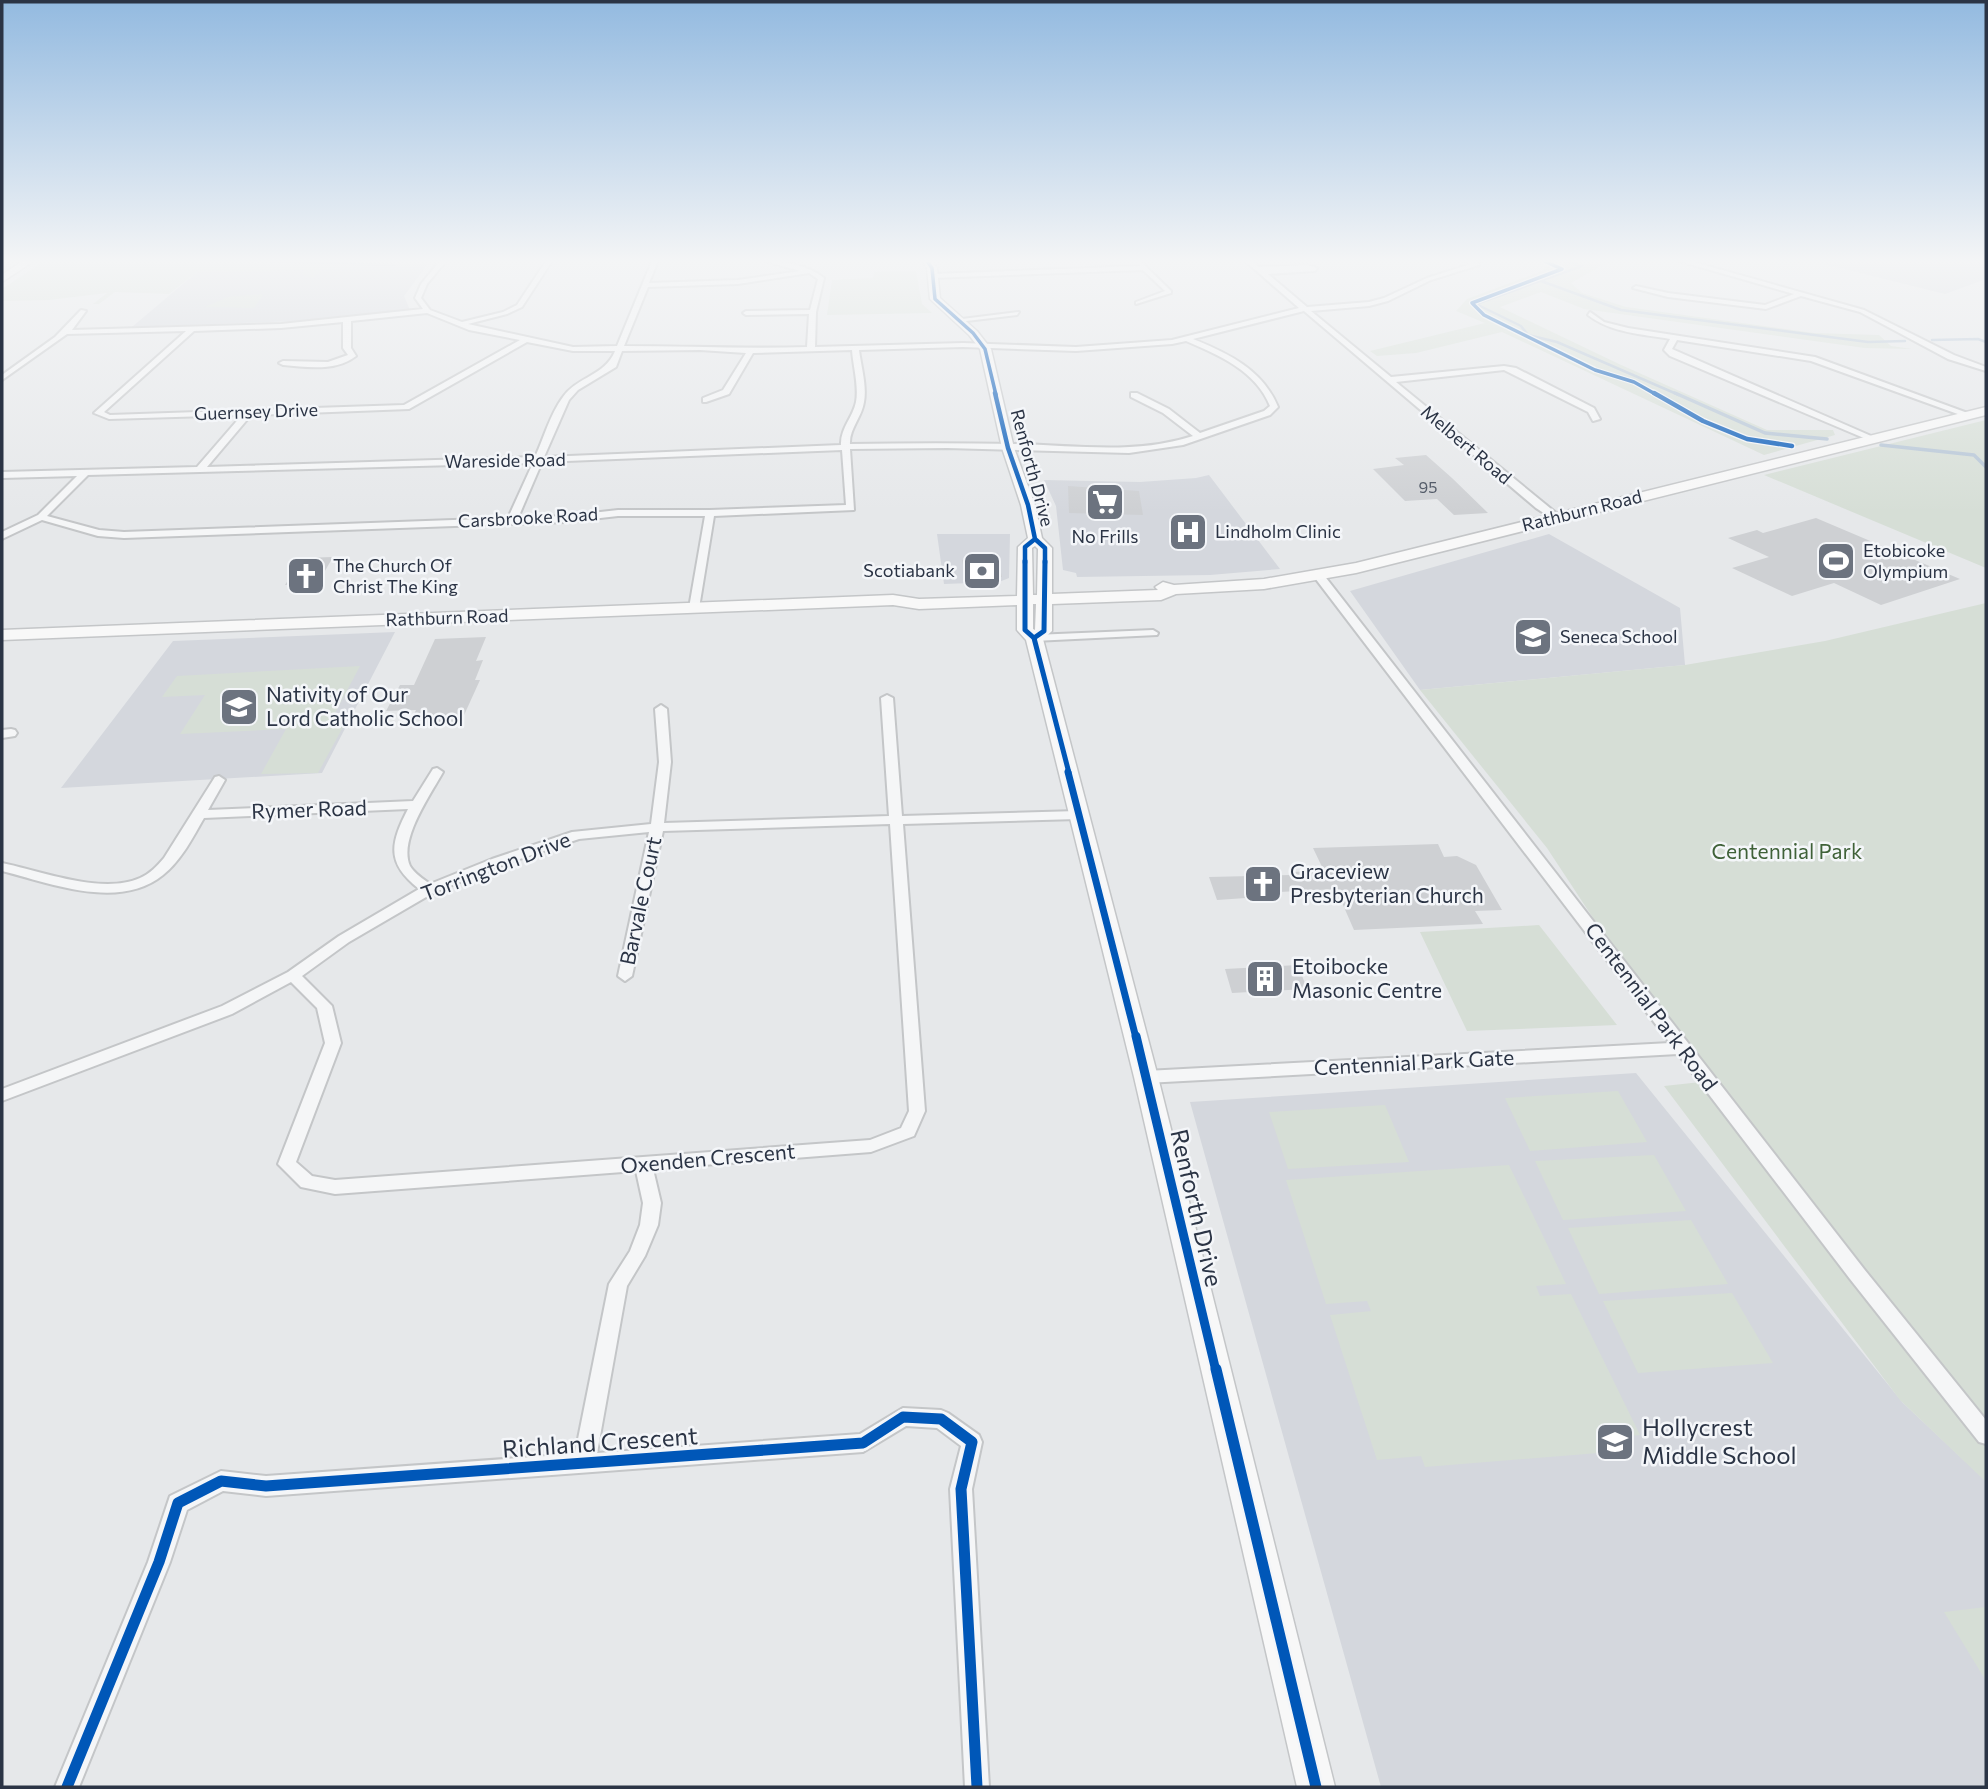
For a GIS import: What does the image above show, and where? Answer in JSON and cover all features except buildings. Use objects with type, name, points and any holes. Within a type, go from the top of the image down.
[{"type":"street","points":[[2,378],[47,344]]},
{"type":"street","name":"Guernsey Drive","points":[[175,344],[98,413],[108,416],[409,407],[518,344]]},
{"type":"street","points":[[284,363],[334,363],[349,359],[352,356],[346,344]]},
{"type":"street","points":[[545,344],[573,349],[700,348],[751,351],[981,345],[1076,349],[1148,344]]},
{"type":"street","points":[[512,520],[565,399],[575,388],[610,368],[621,344]]},
{"type":"street","name":"Wareside Road","points":[[2,475],[538,460],[845,447],[947,445],[1129,450],[1154,448],[1200,437],[1267,413],[1274,407],[1272,398],[1241,364],[1200,344]]},
{"type":"street","name":"Melbert Road","points":[[1346,344],[1539,506],[1556,517]]},
{"type":"street","points":[[1671,344],[1668,350],[1673,354],[1874,439]]},
{"type":"street","points":[[1717,344],[1812,359],[1969,415]]},
{"type":"street","points":[[1927,344],[1951,357],[1986,369]]},
{"type":"street","name":"Renforth Drive","points":[[981,345],[987,356],[1008,448],[1028,505],[1035,540],[1045,548],[1044,631],[1034,638]]},
{"type":"street","name":"Carsbrooke Road","points":[[41,517],[97,533],[124,535],[565,519],[618,513],[851,508],[845,447],[846,432],[861,405],[855,347]]},
{"type":"street","points":[[706,400],[726,392],[751,351]]},
{"type":"street","points":[[1389,380],[1504,368],[1513,370],[1591,410],[1596,419]]},
{"type":"street","points":[[1134,395],[1166,411],[1200,437]]},
{"type":"street","points":[[201,468],[250,411]]},
{"type":"street","name":"Rathburn Road","points":[[2,635],[893,600],[919,604],[1024,595],[1161,595],[1174,590],[1264,584],[1320,576],[1986,411]]},
{"type":"street","points":[[2,536],[41,517],[85,473]]},
{"type":"street","points":[[694,608],[710,513]]},
{"type":"street","name":"Renforth Drive","points":[[1035,540],[1025,547],[1025,630],[1034,638],[1146,1077],[1316,1787]]},
{"type":"street","name":"Centennial Park Road","points":[[1320,576],[1857,1274],[1986,1435]]},
{"type":"street","points":[[1034,638],[1153,633]]},
{"type":"street","name":"Oxenden Crescent","points":[[293,975],[324,1006],[333,1043],[287,1164],[307,1182],[335,1187],[643,1165],[871,1146],[908,1132],[917,1111],[887,698]]},
{"type":"street","name":"Barvale Court","points":[[625,976],[657,827],[665,762],[661,709]]},
{"type":"street","points":[[429,890],[404,868],[399,850],[405,830],[437,772]]},
{"type":"street","points":[[2,867],[102,889],[119,890],[133,886],[160,871],[219,780]]},
{"type":"street","name":"Rymer Road","points":[[199,814],[419,805]]},
{"type":"street","name":"Torrington Drive","points":[[2,1095],[227,1010],[293,975],[344,939],[429,890],[497,862],[577,835],[657,827],[1078,815]]},
{"type":"street","name":"Centennial Park Gate","points":[[1146,1077],[1682,1048]]},
{"type":"street","points":[[584,1464],[618,1284],[631,1267],[648,1228],[652,1202],[643,1165]]},
{"type":"street","name":"Richland Crescent","points":[[67,1787],[159,1562],[178,1503],[221,1481],[266,1486],[863,1443],[903,1417],[942,1419],[972,1442],[961,1489],[977,1787]]},
{"type":"shaded area","points":[[1209,475],[1280,569],[1210,575],[1077,577],[1076,573],[1063,570],[1056,506],[1044,480],[1140,482]]},
{"type":"shaded area","points":[[937,534],[1010,534],[1009,578],[999,582],[944,584]]},
{"type":"shaded area","name":"Seneca School","points":[[1549,534],[1680,608],[1685,665],[1420,690],[1350,591]]},
{"type":"shaded area","name":"Nativity of Our Lord Catholic School","points":[[395,632],[322,773],[61,788],[173,641]]},
{"type":"shaded area","name":"Hollycrest Middle School","points":[[1636,1073],[1903,1403],[1986,1481],[1986,1787],[1381,1787],[1190,1102]]},
{"type":"green space","points":[[1397,344],[1451,344],[1416,353],[1377,356],[1370,351]]},
{"type":"green space","points":[[1529,344],[1578,344],[1767,430],[1833,430],[1835,435],[1764,455]]},
{"type":"green space","points":[[1840,344],[1889,344],[1912,349]]},
{"type":"green space","points":[[1986,420],[1986,568],[1764,475]]},
{"type":"green space","name":"Centennial Park","points":[[1986,603],[1986,1482],[1900,1400],[1664,1086],[1701,1082],[1547,848],[1420,690],[1685,665],[1825,641]]},
{"type":"green space","points":[[360,666],[334,715],[340,718],[335,727],[343,727],[318,773],[261,774],[286,729],[180,734],[205,695],[162,697],[177,676]]},
{"type":"green space","points":[[1539,925],[1617,1025],[1467,1031],[1420,932]]},
{"type":"green space","points":[[1618,1091],[1647,1142],[1530,1151],[1505,1098]]},
{"type":"green space","points":[[1385,1105],[1409,1162],[1288,1169],[1269,1112]]},
{"type":"green space","points":[[1654,1155],[1686,1211],[1563,1220],[1535,1161]]},
{"type":"green space","points":[[1509,1165],[1566,1284],[1536,1286],[1540,1296],[1571,1294],[1640,1435],[1606,1439],[1611,1452],[1425,1467],[1421,1456],[1377,1460],[1330,1315],[1371,1311],[1367,1301],[1326,1304],[1286,1180]]},
{"type":"green space","points":[[1691,1220],[1728,1284],[1599,1294],[1568,1228]]},
{"type":"green space","points":[[1732,1293],[1773,1363],[1638,1373],[1603,1301]]},
{"type":"green space","points":[[1986,1607],[1986,1681],[1944,1612]]},
{"type":"waterway","points":[[1563,344],[1679,395]]},
{"type":"waterway","points":[[1675,393],[1765,433],[1827,439]]},
{"type":"waterway","points":[[1881,445],[1974,455],[1986,467]]},
{"type":"cycle path","points":[[982,344],[985,349],[1008,448],[1028,505],[1035,539],[1045,548],[1044,631],[1034,638]]},
{"type":"cycle path","points":[[1544,344],[1595,370],[1634,382],[1703,421],[1747,439],[1792,446]]},
{"type":"cycle path","points":[[1035,539],[1025,547],[1025,630],[1034,638],[1146,1077],[1316,1787]]},
{"type":"cycle path","points":[[67,1787],[159,1562],[178,1503],[221,1481],[266,1486],[863,1443],[903,1417],[941,1419],[972,1442],[961,1489],[977,1787]]},
{"type":"place","name":"No Frills","points":[[1105,502]]},
{"type":"place","name":"Lindholm Clinic","points":[[1188,532]]},
{"type":"place","name":"Etobicoke Olympium","points":[[1836,561]]},
{"type":"place","name":"Scotiabank","points":[[982,571]]},
{"type":"place","name":"The Church Of Christ The King","points":[[306,576]]},
{"type":"place","name":"Seneca School","points":[[1533,637]]},
{"type":"place","name":"Nativity of Our Lord Catholic School","points":[[239,707]]},
{"type":"place","name":"Graceview Presbyterian Church","points":[[1263,884]]},
{"type":"place","name":"Etoibocke Masonic Centre","points":[[1265,979]]},
{"type":"place","name":"Hollycrest Middle School","points":[[1615,1442]]}]
